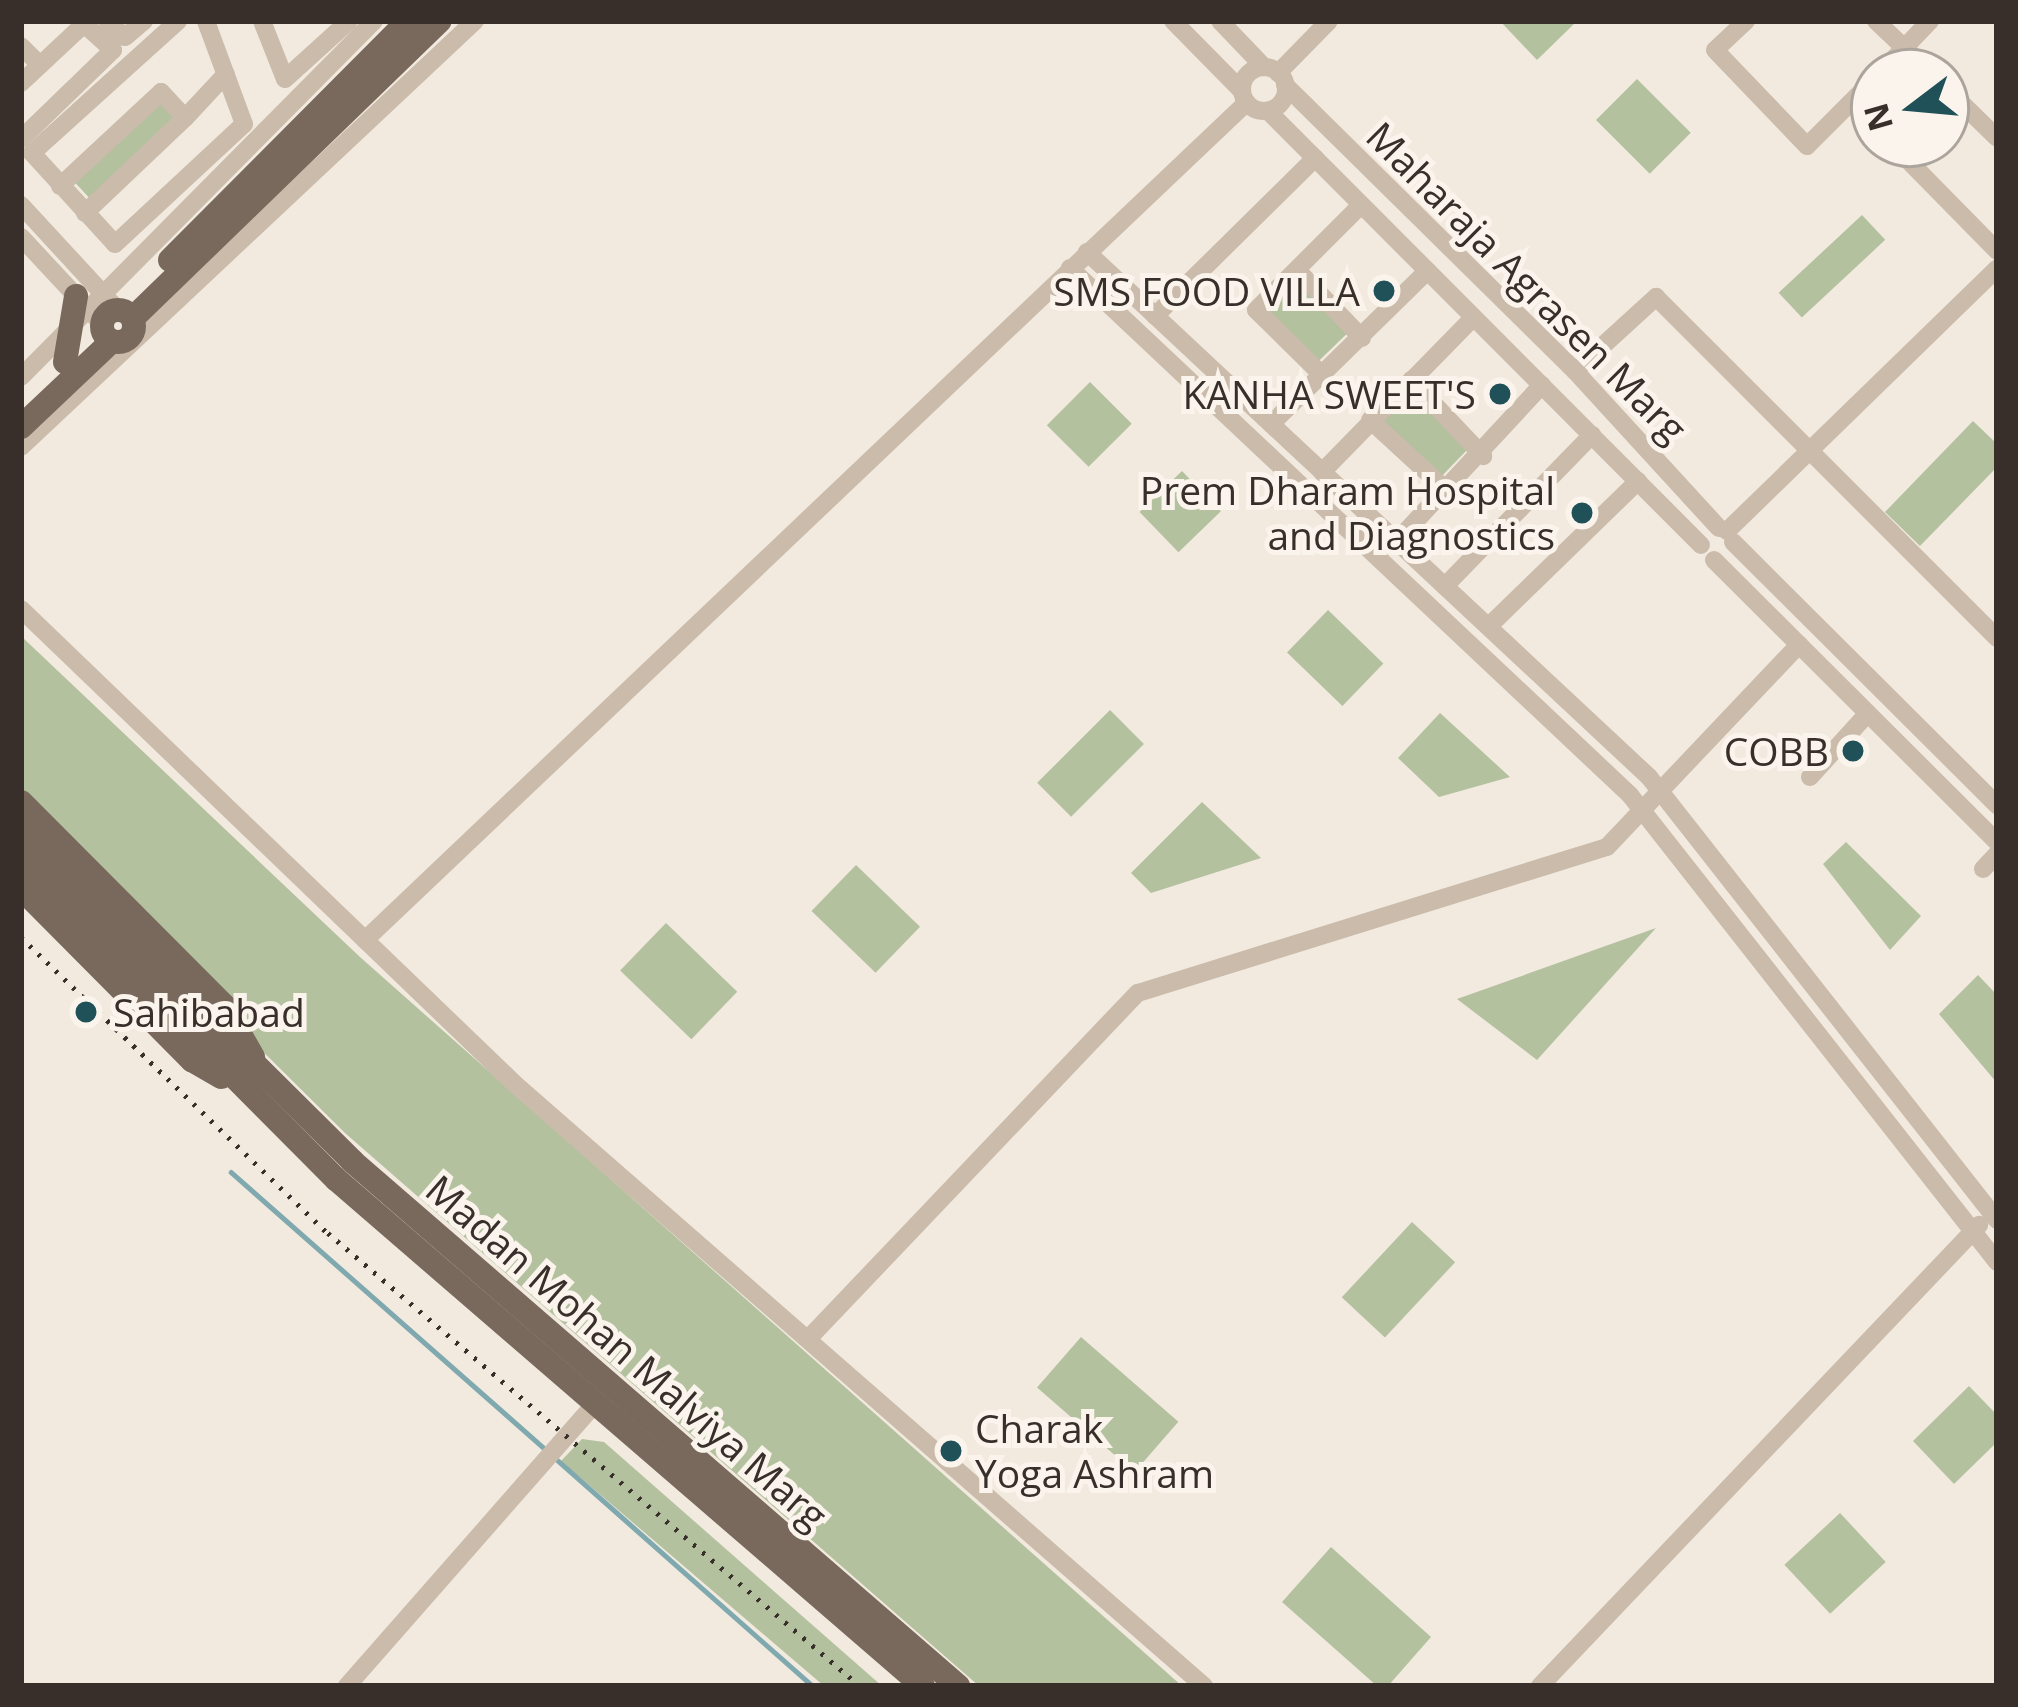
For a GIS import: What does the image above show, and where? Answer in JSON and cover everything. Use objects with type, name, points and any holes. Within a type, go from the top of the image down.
[{"type":"main road","points":[[21,404],[104,316],[408,21]]},
{"type":"main road","points":[[156,296],[440,21]]},
{"type":"main road","points":[[21,428],[104,316],[156,296],[189,291]]},
{"type":"main road","points":[[21,802],[224,1006],[249,1041],[245,1072]]},
{"type":"main road","points":[[21,832],[210,1038]]},
{"type":"main road","points":[[21,862],[245,1072]]},
{"type":"main road","points":[[21,888],[192,1060],[245,1072]]},
{"type":"main road","name":"Madan Mohan Malviya Marg","points":[[245,1072],[595,1404],[923,1686]]},
{"type":"main road","name":"Madan Mohan Malviya Marg","points":[[245,1072],[958,1686]]},
{"type":"street","points":[[107,21],[124,37],[144,21]]},
{"type":"street","points":[[178,21],[32,153],[118,244],[242,127],[206,21]]},
{"type":"street","points":[[262,21],[285,79],[349,21]]},
{"type":"street","points":[[21,377],[104,316],[374,21]]},
{"type":"street","points":[[21,447],[475,21]]},
{"type":"street","points":[[1173,21],[1244,96],[1268,111],[1283,100],[1276,75]]},
{"type":"street","name":"Maharaja Agrasen Marg","points":[[1220,21],[1576,371],[1727,534],[1993,792]]},
{"type":"street","points":[[365,940],[1087,252],[1244,96],[1245,76],[1276,75],[1329,21]]},
{"type":"street","points":[[1746,21],[1715,50],[1807,146],[1850,104]]},
{"type":"street","points":[[1876,21],[1905,47],[1930,21]]},
{"type":"street","points":[[21,82],[87,23],[114,54],[21,139]]},
{"type":"street","points":[[21,46],[40,64]]},
{"type":"street","points":[[73,200],[185,118],[226,74]]},
{"type":"street","points":[[45,229],[73,200],[155,92],[185,118]]},
{"type":"street","name":"Maharaja Agrasen Marg","points":[[1268,111],[1997,842]]},
{"type":"street","points":[[1970,112],[1997,138]]},
{"type":"street","points":[[1155,316],[1315,158]]},
{"type":"street","points":[[1916,168],[1997,251]]},
{"type":"street","points":[[21,205],[45,229],[104,316]]},
{"type":"street","points":[[1321,374],[1255,314],[1361,205]]},
{"type":"street","points":[[21,237],[104,316]]},
{"type":"street","points":[[1087,252],[1660,791],[1995,1212],[1540,1686]]},
{"type":"street","points":[[1070,268],[1642,812],[1997,1262]]},
{"type":"street","points":[[1707,553],[1997,268]]},
{"type":"street","points":[[1297,270],[1362,338]]},
{"type":"street","points":[[1271,424],[1427,271]]},
{"type":"street","points":[[1576,371],[1655,297],[1997,638]]},
{"type":"street","points":[[1322,472],[1473,318]]},
{"type":"street","points":[[1411,380],[1483,457]]},
{"type":"street","points":[[1396,541],[1483,457],[1542,385]]},
{"type":"street","points":[[1370,420],[1446,490]]},
{"type":"street","points":[[1445,586],[1592,434]]},
{"type":"street","points":[[1489,626],[1638,481]]},
{"type":"street","points":[[1707,553],[1728,556],[1727,534]]},
{"type":"street","points":[[21,610],[516,1085],[1204,1686]]},
{"type":"street","points":[[808,1339],[1138,993],[1590,854],[1642,812],[1799,645]]},
{"type":"street","points":[[1810,777],[1868,713]]},
{"type":"street","points":[[1983,869],[1997,854]]},
{"type":"street","points":[[1814,1030],[1835,1014]]},
{"type":"street","points":[[347,1686],[595,1404]]},
{"type":"green space","points":[[1500,21],[1574,21],[1576,22],[1537,60]]},
{"type":"green space","points":[[1637,79],[1691,133],[1650,174],[1596,120]]},
{"type":"green space","points":[[157,99],[175,118],[89,198],[71,179]]},
{"type":"green space","points":[[1862,215],[1885,240],[1802,318],[1779,293]]},
{"type":"green space","points":[[1301,278],[1351,330],[1318,362],[1268,310]]},
{"type":"green space","points":[[1090,382],[1132,424],[1089,467],[1047,425]]},
{"type":"green space","points":[[1407,384],[1471,446],[1441,477],[1377,415]]},
{"type":"green space","points":[[1973,421],[1997,444],[1997,467],[1920,546],[1885,512]]},
{"type":"green space","points":[[1182,471],[1221,511],[1178,552],[1140,512]]},
{"type":"green space","points":[[1328,610],[1383,663],[1342,706],[1287,652]]},
{"type":"green space","points":[[21,636],[360,957],[1182,1686],[979,1686],[345,1133],[21,812]]},
{"type":"green space","points":[[1110,710],[1144,744],[1071,817],[1037,783]]},
{"type":"green space","points":[[1440,713],[1510,777],[1439,797],[1398,758]]},
{"type":"green space","points":[[1202,802],[1261,858],[1151,893],[1131,873]]},
{"type":"green space","points":[[1846,842],[1921,916],[1890,950],[1823,864]]},
{"type":"green space","points":[[856,865],[920,927],[876,973],[812,911]]},
{"type":"green space","points":[[666,923],[737,992],[691,1039],[620,970]]},
{"type":"green space","points":[[1656,928],[1537,1060],[1457,999]]},
{"type":"green space","points":[[1978,975],[1997,995],[1997,1083],[1939,1014]]},
{"type":"green space","points":[[1412,1222],[1455,1262],[1385,1338],[1342,1297]]},
{"type":"green space","points":[[1081,1337],[1178,1422],[1134,1472],[1037,1388]]},
{"type":"green space","points":[[1969,1386],[1997,1415],[1997,1442],[1954,1484],[1913,1441]]},
{"type":"green space","points":[[582,1439],[604,1442],[882,1686],[824,1686],[561,1461]]},
{"type":"green space","points":[[1840,1513],[1886,1562],[1830,1614],[1784,1565]]},
{"type":"green space","points":[[1331,1547],[1431,1637],[1388,1686],[1377,1686],[1282,1602]]},
{"type":"waterway","points":[[231,1172],[546,1450]]},
{"type":"waterway","points":[[555,1458],[813,1686]]},
{"type":"railway","points":[[21,937],[328,1233],[860,1686]]},
{"type":"place","name":"SMS FOOD VILLA","points":[[1384,291]]},
{"type":"place","name":"KANHA SWEET'S","points":[[1500,394]]},
{"type":"place","name":"Prem Dharam Hospital and Diagnostics","points":[[1582,513]]},
{"type":"place","name":"COBB","points":[[1853,751]]},
{"type":"place","name":"Sahibabad","points":[[86,1012]]},
{"type":"place","name":"Charak Yoga Ashram","points":[[951,1451]]}]
